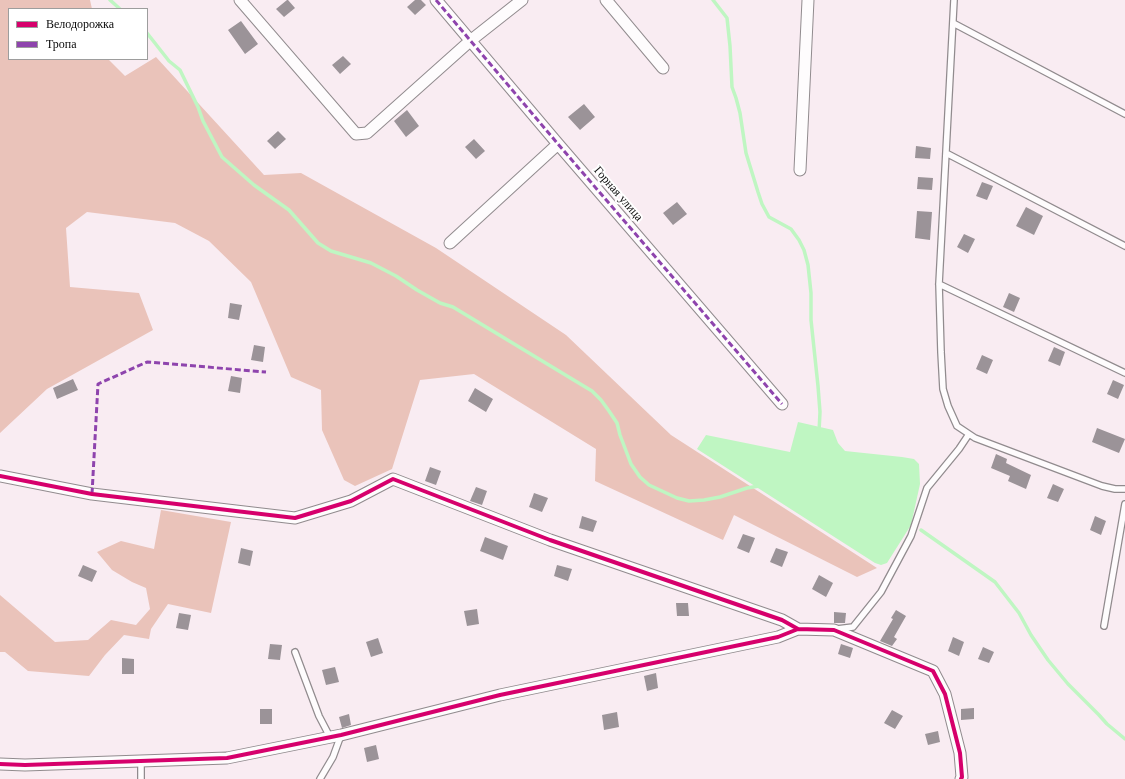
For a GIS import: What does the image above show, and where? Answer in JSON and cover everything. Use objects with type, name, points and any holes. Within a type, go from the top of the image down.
[{"type":"street","name":"Горная улица","points":[[436,0],[782,404]]},
{"type":"street","points":[[247,2],[356,134],[367,133],[470,41],[522,0]]},
{"type":"street","points":[[606,0],[663,68]]},
{"type":"street","points":[[800,170],[808,0]]},
{"type":"street","points":[[450,243],[558,144]]},
{"type":"street","points":[[0,476],[92,494],[295,518],[351,501],[393,479],[550,540],[782,620],[798,628],[834,630],[933,671],[945,694],[960,753],[961,779]]},
{"type":"street","points":[[0,764],[25,765],[227,758],[335,736],[500,695],[778,637],[798,628]]},
{"type":"lane","points":[[954,0],[939,284],[943,388],[948,406],[957,426],[975,438],[1102,486],[1115,489],[1125,489]]},
{"type":"lane","points":[[953,23],[1125,114]]},
{"type":"lane","points":[[946,153],[1125,246]]},
{"type":"lane","points":[[939,284],[1125,373]]},
{"type":"lane","points":[[834,630],[853,627],[881,592],[911,536],[927,488],[959,449],[969,434]]},
{"type":"lane","points":[[1104,626],[1125,504]]},
{"type":"lane","points":[[295,652],[319,716],[335,736],[333,757],[320,779]]},
{"type":"lane","points":[[141,761],[141,779]]},
{"type":"shaded area","points":[[0,0],[90,0],[92,8],[8,8],[8,60],[109,60],[125,76],[156,57],[264,175],[301,173],[436,248],[566,335],[671,435],[877,568],[857,577],[734,515],[723,540],[595,481],[596,449],[474,374],[420,380],[392,469],[355,486],[344,480],[322,430],[321,390],[291,377],[251,282],[209,241],[175,223],[87,212],[66,228],[70,287],[139,293],[153,330],[47,389],[0,433]]},
{"type":"shaded area","points":[[798,422],[833,430],[838,443],[845,451],[914,459],[919,464],[920,484],[911,525],[887,563],[881,565],[875,563],[697,449],[706,435],[790,452]]},
{"type":"shaded area","points":[[161,510],[231,522],[211,613],[168,604],[151,629],[149,639],[124,635],[105,655],[89,676],[28,671],[5,652],[0,652],[0,595],[55,642],[88,640],[111,620],[136,625],[150,609],[146,588],[132,582],[112,570],[97,552],[121,541],[154,549]]},
{"type":"building","points":[[287,0],[295,8],[284,17],[276,9]]},
{"type":"building","points":[[415,0],[421,0],[426,5],[415,15],[407,7]]},
{"type":"building","points":[[241,21],[258,44],[245,54],[228,30]]},
{"type":"building","points":[[343,56],[351,64],[340,74],[332,65]]},
{"type":"building","points":[[584,104],[595,117],[580,130],[568,117]]},
{"type":"building","points":[[407,110],[419,126],[406,137],[394,121]]},
{"type":"building","points":[[278,131],[286,139],[275,149],[267,141]]},
{"type":"building","points":[[474,139],[485,151],[476,159],[465,147]]},
{"type":"building","points":[[916,146],[931,148],[930,159],[915,158]]},
{"type":"building","points":[[918,177],[933,178],[932,190],[917,189]]},
{"type":"building","points":[[982,182],[993,186],[987,200],[976,196]]},
{"type":"building","points":[[677,202],[687,214],[673,225],[663,213]]},
{"type":"building","points":[[1026,207],[1043,216],[1034,235],[1016,226]]},
{"type":"building","points":[[917,211],[932,212],[930,240],[915,238]]},
{"type":"building","points":[[964,234],[975,239],[968,253],[957,247]]},
{"type":"building","points":[[1009,293],[1020,298],[1014,312],[1003,307]]},
{"type":"building","points":[[230,303],[242,305],[239,320],[228,318]]},
{"type":"building","points":[[254,345],[265,347],[263,362],[251,360]]},
{"type":"building","points":[[1054,347],[1065,352],[1060,366],[1048,361]]},
{"type":"building","points":[[982,355],[993,360],[987,374],[976,369]]},
{"type":"building","points":[[231,376],[242,378],[240,393],[228,391]]},
{"type":"building","points":[[73,379],[78,390],[57,399],[53,388]]},
{"type":"building","points":[[1113,380],[1124,385],[1118,399],[1107,394]]},
{"type":"building","points":[[475,388],[493,399],[486,412],[468,401]]},
{"type":"building","points":[[1097,428],[1125,439],[1119,453],[1092,442]]},
{"type":"building","points":[[996,454],[1007,459],[1006,463],[1031,475],[1026,489],[1008,481],[1010,476],[991,468]]},
{"type":"building","points":[[430,467],[441,471],[436,485],[425,481]]},
{"type":"building","points":[[1053,484],[1064,489],[1058,502],[1047,498]]},
{"type":"building","points":[[476,487],[487,491],[482,505],[470,501]]},
{"type":"building","points":[[534,493],[548,498],[542,512],[529,507]]},
{"type":"building","points":[[582,516],[597,521],[593,532],[579,528]]},
{"type":"building","points":[[1095,516],[1106,521],[1101,535],[1090,530]]},
{"type":"building","points":[[743,534],[755,538],[749,553],[737,548]]},
{"type":"building","points":[[485,537],[508,546],[503,560],[480,551]]},
{"type":"building","points":[[241,548],[253,551],[250,566],[238,563]]},
{"type":"building","points":[[776,548],[788,552],[782,567],[770,562]]},
{"type":"building","points":[[83,565],[97,571],[92,582],[78,576]]},
{"type":"building","points":[[557,565],[572,569],[568,581],[554,576]]},
{"type":"building","points":[[819,575],[833,583],[826,597],[812,589]]},
{"type":"building","points":[[676,603],[688,603],[689,616],[677,616]]},
{"type":"building","points":[[477,609],[479,624],[467,626],[464,611]]},
{"type":"building","points":[[896,610],[906,616],[894,637],[897,639],[892,646],[880,641],[893,619],[891,618]]},
{"type":"building","points":[[834,612],[846,613],[845,623],[834,623]]},
{"type":"building","points":[[179,613],[191,615],[188,630],[176,628]]},
{"type":"building","points":[[953,637],[964,642],[959,656],[948,651]]},
{"type":"building","points":[[378,638],[383,653],[371,657],[366,642]]},
{"type":"building","points":[[270,644],[282,645],[280,660],[268,659]]},
{"type":"building","points":[[841,644],[853,648],[850,658],[838,654]]},
{"type":"building","points":[[983,647],[994,652],[989,663],[978,659]]},
{"type":"building","points":[[122,658],[134,659],[134,674],[122,674]]},
{"type":"building","points":[[335,667],[339,682],[326,685],[322,670]]},
{"type":"building","points":[[656,673],[658,688],[647,691],[644,676]]},
{"type":"building","points":[[974,708],[974,719],[961,720],[961,709]]},
{"type":"building","points":[[260,709],[272,709],[272,724],[260,724]]},
{"type":"building","points":[[892,710],[903,716],[895,729],[884,723]]},
{"type":"building","points":[[617,712],[619,727],[604,730],[602,715]]},
{"type":"building","points":[[349,714],[351,725],[342,728],[339,717]]},
{"type":"building","points":[[938,731],[940,742],[928,745],[925,734]]},
{"type":"building","points":[[376,745],[379,759],[367,762],[364,748]]},
{"type":"waterway","points":[[110,0],[119,8]]},
{"type":"waterway","points":[[713,0],[727,18],[732,87],[740,113],[746,153],[762,204],[769,217],[791,229],[804,250],[808,265],[811,293],[811,320],[820,412],[819,432]]},
{"type":"waterway","points":[[148,34],[169,61],[180,70],[203,121],[222,157],[254,185],[289,210],[318,243],[331,251],[371,263],[396,276],[440,303],[453,307],[592,391],[601,400],[617,423],[631,464],[640,477],[649,485],[677,498],[689,501],[720,497],[747,488],[759,486]]},
{"type":"waterway","points":[[921,530],[995,582],[1019,613],[1031,635],[1048,660],[1068,684],[1107,724],[1125,739]]},
{"type":"marked path","points":[[436,0],[782,404]]},
{"type":"marked path","points":[[92,494],[98,384],[147,362],[266,372]]},
{"type":"cycle path","points":[[0,476],[92,494],[295,518],[351,501],[393,479],[550,540],[782,620],[798,629],[834,630],[933,671],[945,694],[960,753],[961,779]]},
{"type":"cycle path","points":[[0,764],[25,765],[227,758],[341,735],[500,695],[778,637],[798,629]]}]
